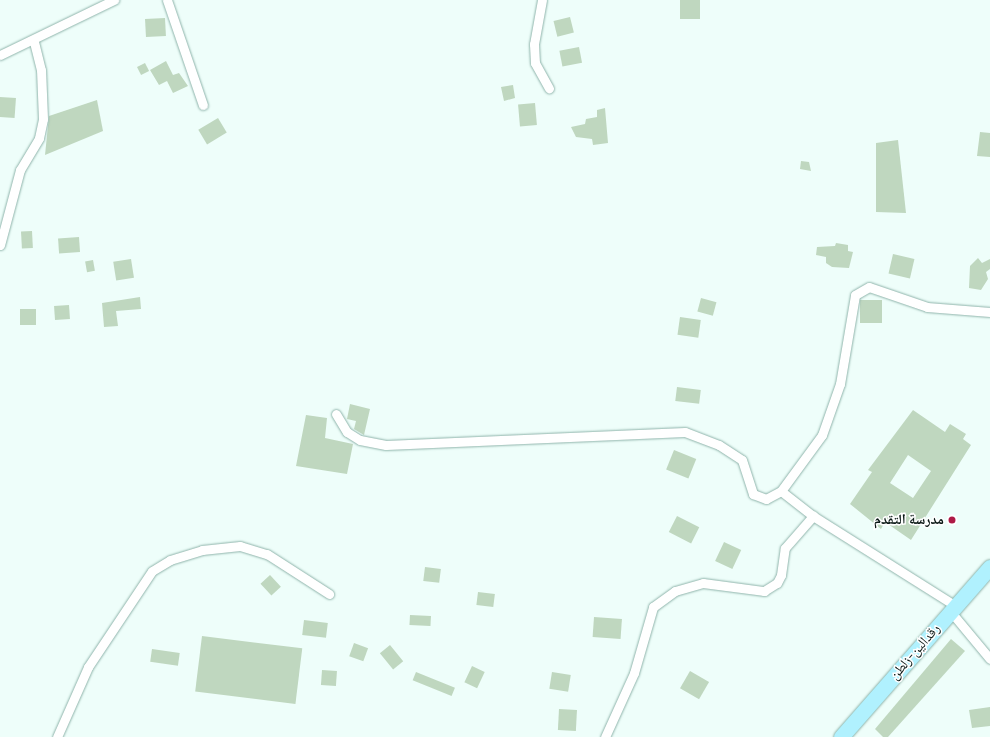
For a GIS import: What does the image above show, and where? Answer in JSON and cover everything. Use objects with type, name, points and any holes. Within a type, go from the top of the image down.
[{"type":"main road","name":"رقدالين-زلطن","points":[[841,737],[990,567]]},
{"type":"street","points":[[0,55],[34,41],[114,0]]},
{"type":"street","points":[[167,0],[202,105]]},
{"type":"street","points":[[542,0],[534,44],[535,63],[550,88]]},
{"type":"street","points":[[0,245],[20,170],[39,138],[43,119],[40,70],[34,41]]},
{"type":"street","points":[[336,414],[347,432],[360,440],[386,445],[685,432],[719,444],[742,460],[758,498],[766,499],[781,491],[822,435],[840,384],[855,295],[869,287],[927,307],[990,312]]},
{"type":"street","points":[[781,491],[813,516],[954,609],[990,659]]},
{"type":"street","points":[[605,737],[634,673],[653,607],[670,594],[703,583],[764,591],[777,584],[781,575],[784,548],[813,516]]},
{"type":"street","points":[[57,737],[88,667],[152,571],[170,560],[202,550],[240,546],[266,554],[329,594]]},
{"type":"building","points":[[680,0],[700,0],[700,19],[680,19]]},
{"type":"building","points":[[570,17],[574,33],[557,37],[554,21]]},
{"type":"building","points":[[165,18],[166,36],[146,37],[145,19]]},
{"type":"building","points":[[579,47],[582,63],[562,67],[559,51]]},
{"type":"building","points":[[166,61],[173,75],[179,73],[188,86],[173,93],[167,81],[159,85],[150,70]]},
{"type":"building","points":[[145,63],[149,71],[141,75],[137,67]]},
{"type":"building","points":[[513,85],[515,98],[504,101],[501,87]]},
{"type":"building","points":[[0,97],[16,98],[15,118],[0,117]]},
{"type":"building","points":[[97,100],[103,131],[45,155],[49,116]]},
{"type":"building","points":[[535,103],[537,125],[520,126],[518,104]]},
{"type":"building","points":[[605,108],[608,143],[593,145],[592,139],[576,137],[571,127],[585,124],[586,119],[597,117],[597,110]]},
{"type":"building","points":[[218,118],[227,133],[207,144],[198,130]]},
{"type":"building","points":[[980,132],[990,133],[990,157],[977,156]]},
{"type":"building","points":[[898,140],[906,213],[876,212],[876,143]]},
{"type":"building","points":[[801,161],[809,162],[811,171],[800,169]]},
{"type":"building","points":[[32,231],[33,248],[22,249],[21,232]]},
{"type":"building","points":[[79,237],[80,252],[59,253],[58,238]]},
{"type":"building","points":[[836,243],[848,245],[848,251],[853,252],[849,268],[832,267],[826,263],[826,257],[816,255],[817,247],[835,246]]},
{"type":"building","points":[[893,254],[914,259],[910,278],[889,273]]},
{"type":"building","points":[[978,258],[982,263],[990,259],[990,269],[986,272],[988,279],[981,290],[969,288],[970,266]]},
{"type":"building","points":[[131,259],[134,278],[116,281],[113,262]]},
{"type":"building","points":[[93,260],[95,271],[87,272],[85,261]]},
{"type":"building","points":[[140,297],[141,309],[116,311],[118,326],[104,327],[102,303]]},
{"type":"building","points":[[701,298],[716,302],[713,316],[697,312]]},
{"type":"building","points":[[860,300],[882,300],[882,323],[860,323]]},
{"type":"building","points":[[69,305],[70,319],[55,320],[54,306]]},
{"type":"building","points":[[20,309],[36,309],[36,325],[20,325]]},
{"type":"building","points":[[680,317],[701,320],[698,338],[677,335]]},
{"type":"building","points":[[677,387],[701,390],[699,404],[675,401]]},
{"type":"building","points":[[350,404],[370,409],[364,435],[354,429],[356,421],[347,419]]},
{"type":"building","points":[[913,410],[945,432],[950,424],[966,434],[963,439],[971,445],[911,540],[885,522],[881,529],[850,504],[872,472],[868,470]],"holes":[[[908,455],[931,471],[913,498],[890,483]]]},
{"type":"building","points":[[306,415],[327,418],[325,438],[353,444],[347,474],[296,466]]},
{"type":"building","points":[[674,450],[696,459],[688,478],[666,469]]},
{"type":"building","points":[[677,516],[699,527],[691,543],[669,532]]},
{"type":"building","points":[[724,542],[741,550],[732,569],[715,561]]},
{"type":"building","points":[[425,567],[441,569],[439,583],[423,581]]},
{"type":"building","points":[[270,575],[281,587],[271,596],[260,584]]},
{"type":"building","points":[[478,592],[495,594],[493,607],[476,605]]},
{"type":"building","points":[[410,615],[431,616],[430,626],[409,625]]},
{"type":"building","points":[[594,617],[622,619],[621,639],[593,637]]},
{"type":"building","points":[[304,620],[328,623],[326,638],[302,635]]},
{"type":"building","points":[[202,636],[302,648],[295,704],[195,692]]},
{"type":"building","points":[[951,639],[965,651],[888,737],[883,737],[875,729]]},
{"type":"building","points":[[354,643],[368,648],[363,661],[349,656]]},
{"type":"building","points":[[390,645],[403,661],[393,670],[380,653]]},
{"type":"building","points":[[152,649],[180,653],[178,666],[150,662]]},
{"type":"building","points":[[472,666],[485,672],[477,688],[464,682]]},
{"type":"building","points":[[322,670],[337,671],[336,686],[321,685]]},
{"type":"building","points":[[690,671],[709,682],[699,699],[680,688]]},
{"type":"building","points":[[416,672],[455,688],[452,696],[413,680]]},
{"type":"building","points":[[552,672],[571,675],[568,692],[549,689]]},
{"type":"building","points":[[990,707],[990,726],[972,728],[969,710]]},
{"type":"building","points":[[559,709],[577,710],[576,731],[558,730]]},
{"type":"place","name":"مدرسة التقدم","points":[[952,520]]}]
